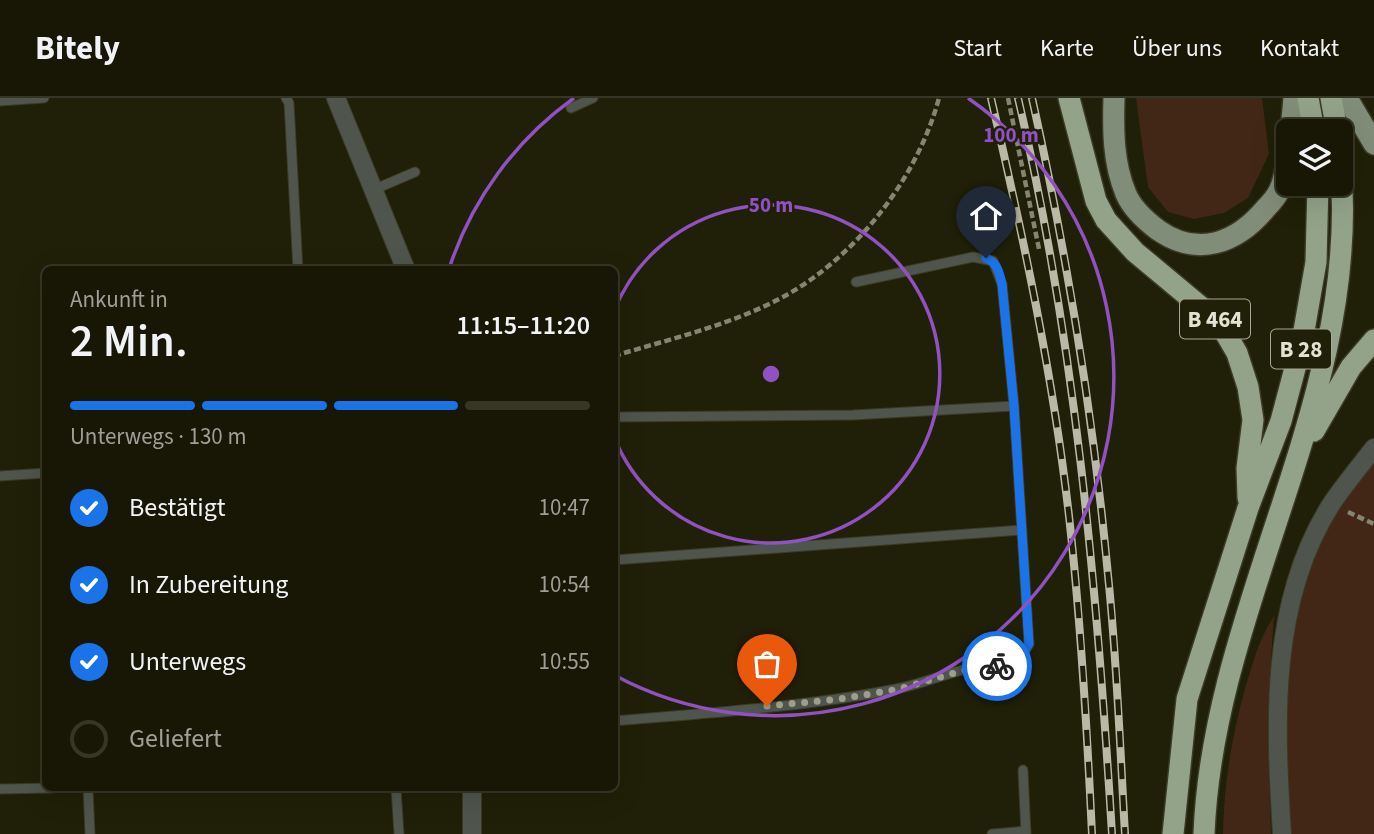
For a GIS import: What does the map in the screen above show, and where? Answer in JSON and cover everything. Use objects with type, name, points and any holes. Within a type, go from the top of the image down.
[{"type":"highway","name":"B 464","points":[[1069,98],[1096,201],[1106,220],[1135,252],[1219,322],[1237,353],[1248,387],[1253,420],[1247,468],[1248,508]]},
{"type":"highway","points":[[1308,98],[1312,119]]},
{"type":"highway","points":[[1331,98],[1335,119]]},
{"type":"highway","name":"B 28","points":[[1173,834],[1187,699],[1248,508],[1280,421],[1302,342],[1316,262],[1318,196]]},
{"type":"highway","name":"B 28","points":[[1204,834],[1210,765],[1226,682],[1294,470],[1328,343],[1340,281],[1342,196]]},
{"type":"highway","points":[[1294,470],[1341,382],[1365,348],[1374,340]]},
{"type":"main road","points":[[1114,98],[1118,168],[1127,196],[1147,222],[1171,239],[1199,245],[1229,240],[1255,222],[1276,196]]},
{"type":"main road","points":[[1292,119],[1294,98]]},
{"type":"main road","points":[[1347,98],[1374,144]]},
{"type":"street","points":[[336,98],[404,266]]},
{"type":"street","points":[[1282,834],[1278,768],[1282,636],[1292,594],[1308,552],[1332,504],[1374,448]]},
{"type":"street","points":[[472,791],[472,834]]},
{"type":"lane","points":[[0,101],[44,98]]},
{"type":"lane","points":[[286,98],[289,103],[298,266]]},
{"type":"lane","points":[[572,108],[593,98]]},
{"type":"lane","points":[[373,190],[415,172]]},
{"type":"lane","points":[[618,721],[840,699],[899,689],[965,670],[1013,662],[1023,656],[1029,644],[1014,406],[1002,284],[993,261],[974,257],[856,282]]},
{"type":"lane","points":[[618,417],[853,415],[1014,406]]},
{"type":"lane","points":[[0,476],[42,473]]},
{"type":"lane","points":[[618,560],[1022,530]]},
{"type":"lane","points":[[992,834],[1026,832],[1023,770]]},
{"type":"lane","points":[[0,789],[42,788]]},
{"type":"lane","points":[[88,791],[90,834]]},
{"type":"lane","points":[[396,791],[399,834]]},
{"type":"path","points":[[618,355],[716,325],[752,311],[790,293],[830,265],[863,233],[893,194],[928,133],[939,98]]},
{"type":"path","points":[[1008,98],[1040,250]]},
{"type":"path","points":[[1332,504],[1374,524]]},
{"type":"shaded area","points":[[1136,98],[1262,98],[1269,154],[1248,198],[1224,213],[1194,219],[1168,212],[1148,187]]},
{"type":"shaded area","points":[[1374,452],[1374,834],[1282,834],[1285,637],[1322,530]]},
{"type":"shaded area","points":[[1274,616],[1269,725],[1271,834],[1223,834],[1227,777],[1237,722],[1257,649]]},
{"type":"railway","points":[[991,98],[1036,306],[1055,411],[1080,635],[1092,834]]},
{"type":"railway","points":[[1018,98],[1055,280],[1081,464],[1099,649],[1112,834]]},
{"type":"railway","points":[[1032,98],[1057,216],[1095,455],[1114,640],[1125,834]]},
{"type":"way so far","points":[[767,706],[840,699],[899,689],[965,670],[997,666]]},
{"type":"route","points":[[986,258],[993,261],[998,268],[1002,284],[1014,406],[1029,644],[1023,656],[997,666]]}]
